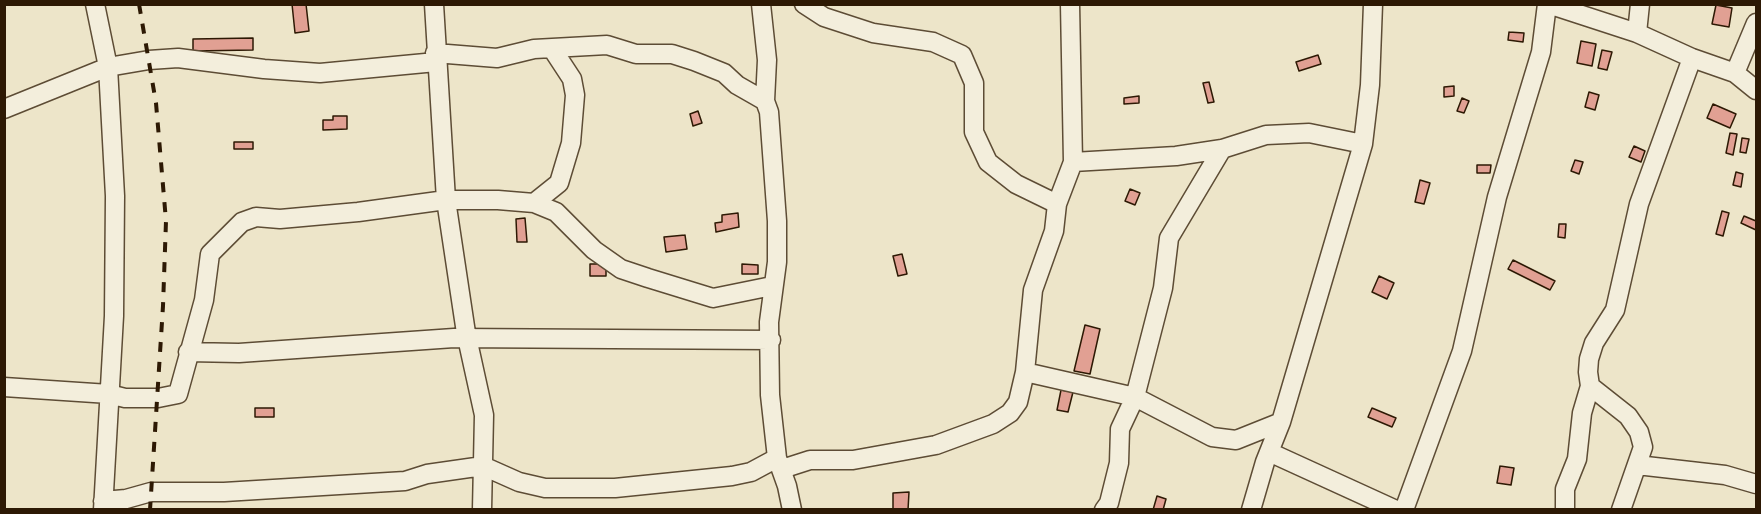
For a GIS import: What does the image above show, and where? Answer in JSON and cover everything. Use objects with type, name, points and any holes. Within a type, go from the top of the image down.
[{"type":"street","points":[[95,4],[108,68],[115,196],[114,316],[103,505],[151,492],[224,492],[405,481],[427,474],[483,466],[519,482],[546,488],[615,488],[732,476],[779,463],[853,460],[936,445],[993,424],[1010,413],[1018,402],[1025,372],[1033,290],[1054,231],[1057,204],[1073,162],[1070,4]]},
{"type":"street","points":[[434,4],[435,58],[446,200],[467,338],[483,415],[482,510]]},
{"type":"street","points":[[761,4],[767,60],[765,101],[777,195],[777,262],[772,286],[770,394],[779,463],[792,510]]},
{"type":"street","points":[[804,4],[824,16],[873,33],[933,42],[962,55],[974,83],[974,132],[988,162],[1016,184],[1057,204]]},
{"type":"street","points":[[1251,510],[1281,422],[1363,144],[1370,85],[1373,4]]},
{"type":"street","points":[[1404,510],[1462,351],[1497,197],[1541,52],[1548,4],[1637,33],[1692,58],[1735,73],[1756,90]]},
{"type":"street","points":[[1637,33],[1640,4]]},
{"type":"street","points":[[1735,73],[1756,23]]},
{"type":"street","points":[[4,109],[108,68],[178,58],[264,69],[320,72],[435,58],[497,58],[534,49],[553,50],[608,45],[622,47],[636,54],[672,54],[724,73],[737,85],[765,101]]},
{"type":"street","points":[[534,203],[559,183],[571,143],[575,95],[572,79],[553,50]]},
{"type":"street","points":[[1565,510],[1565,489],[1577,459],[1582,413],[1590,386],[1588,372],[1594,343],[1615,310],[1639,204],[1692,58]]},
{"type":"street","points":[[1073,162],[1176,156],[1222,149],[1266,135],[1317,134],[1363,144]]},
{"type":"street","points":[[1104,510],[1109,503],[1119,463],[1120,429],[1135,397],[1163,288],[1169,238],[1222,149]]},
{"type":"street","points":[[4,387],[109,394],[125,398],[158,398],[178,393],[204,300],[210,254],[242,222],[255,218],[280,219],[358,212],[446,200],[534,203],[556,212],[594,250],[621,268],[648,278],[713,298],[772,286]]},
{"type":"street","points":[[188,352],[239,353],[336,347],[359,342],[467,338],[771,340]]},
{"type":"street","points":[[1025,372],[1135,397],[1212,437],[1236,440],[1281,422]]},
{"type":"street","points":[[1590,386],[1628,416],[1640,432],[1643,447],[1622,510]]},
{"type":"street","points":[[1269,452],[1396,510]]},
{"type":"street","points":[[1637,465],[1725,475],[1756,484]]},
{"type":"building","points":[[292,4],[306,4],[309,31],[295,33]]},
{"type":"building","points":[[1716,5],[1732,8],[1729,27],[1712,24]]},
{"type":"building","points":[[1509,32],[1524,33],[1523,42],[1508,40]]},
{"type":"building","points":[[253,38],[253,50],[193,51],[193,39]]},
{"type":"building","points":[[1581,41],[1596,44],[1592,66],[1577,63]]},
{"type":"building","points":[[1602,50],[1612,52],[1607,70],[1598,68]]},
{"type":"building","points":[[1318,55],[1321,64],[1299,71],[1296,62]]},
{"type":"building","points":[[1209,82],[1214,102],[1208,103],[1203,83]]},
{"type":"building","points":[[1454,86],[1454,96],[1444,97],[1444,87]]},
{"type":"building","points":[[1589,92],[1599,95],[1595,110],[1585,107]]},
{"type":"building","points":[[1139,96],[1139,103],[1124,104],[1124,98]]},
{"type":"building","points":[[1462,98],[1469,101],[1464,113],[1457,111]]},
{"type":"building","points":[[1713,104],[1736,114],[1730,128],[1707,118]]},
{"type":"building","points":[[698,111],[702,123],[693,126],[690,114]]},
{"type":"building","points":[[333,116],[347,116],[347,129],[323,130],[323,120],[333,120]]},
{"type":"building","points":[[1730,133],[1737,134],[1733,155],[1726,153]]},
{"type":"building","points":[[1742,138],[1749,139],[1746,153],[1740,152]]},
{"type":"building","points":[[234,142],[253,142],[253,149],[234,149]]},
{"type":"building","points":[[1634,146],[1645,151],[1641,162],[1629,157]]},
{"type":"building","points":[[1575,160],[1583,162],[1579,174],[1571,171]]},
{"type":"building","points":[[1477,165],[1491,165],[1490,173],[1477,173]]},
{"type":"building","points":[[1736,172],[1743,174],[1741,187],[1733,185]]},
{"type":"building","points":[[1420,180],[1430,183],[1424,204],[1415,202]]},
{"type":"building","points":[[1130,189],[1140,193],[1135,205],[1125,201]]},
{"type":"building","points":[[1722,211],[1729,213],[1723,236],[1716,234]]},
{"type":"building","points":[[738,213],[739,227],[716,232],[715,223],[722,222],[722,215]]},
{"type":"building","points":[[1744,216],[1756,221],[1756,230],[1741,223]]},
{"type":"building","points":[[525,218],[527,242],[517,242],[516,219]]},
{"type":"building","points":[[1559,224],[1566,224],[1565,238],[1558,237]]},
{"type":"building","points":[[685,235],[687,249],[666,252],[664,237]]},
{"type":"building","points":[[902,254],[907,274],[898,276],[893,256]]},
{"type":"building","points":[[1513,260],[1555,281],[1550,290],[1508,269]]},
{"type":"building","points":[[590,264],[606,264],[606,276],[590,276]]},
{"type":"building","points":[[742,264],[758,265],[758,274],[742,274]]},
{"type":"building","points":[[1379,276],[1394,283],[1387,299],[1372,292]]},
{"type":"building","points":[[1085,325],[1100,329],[1090,374],[1074,371]]},
{"type":"building","points":[[1061,390],[1073,392],[1068,412],[1057,410]]},
{"type":"building","points":[[255,408],[274,408],[274,417],[255,417]]},
{"type":"building","points":[[1372,408],[1396,418],[1392,427],[1368,417]]},
{"type":"building","points":[[1500,466],[1514,468],[1511,485],[1497,483]]},
{"type":"building","points":[[909,492],[908,510],[893,510],[893,493]]},
{"type":"building","points":[[1157,496],[1166,499],[1163,510],[1153,510]]},
{"type":"railway","points":[[139,4],[156,103],[166,221],[150,510]]}]
